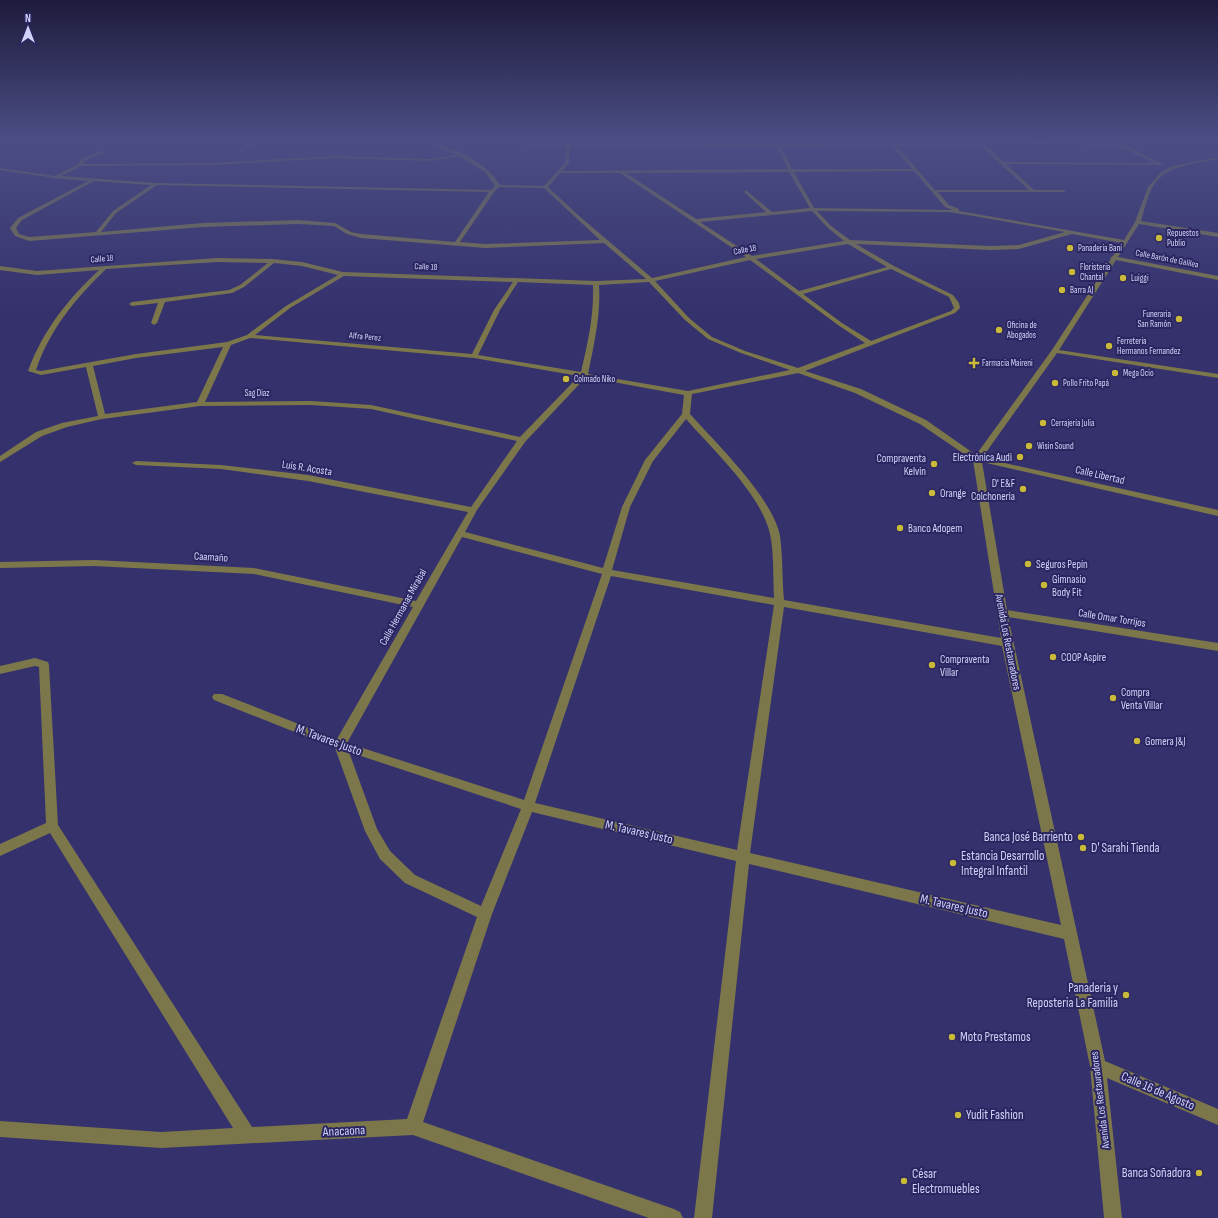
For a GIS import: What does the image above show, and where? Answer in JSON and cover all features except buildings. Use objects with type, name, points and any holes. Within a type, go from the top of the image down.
[{"type":"street","points":[[63,196],[20,219],[13,228],[17,235],[29,239],[203,225],[322,223],[335,225],[349,233],[361,236],[485,246],[605,241]]},
{"type":"street","points":[[97,234],[102,223],[139,196]]},
{"type":"street","points":[[456,244],[489,196]]},
{"type":"street","points":[[555,196],[605,241],[652,280],[687,319],[710,338],[743,352],[858,391],[923,422],[977,459],[1055,351],[1113,258],[1138,222],[1147,196]]},
{"type":"street","points":[[658,196],[751,258],[840,324],[871,344]]},
{"type":"street","points":[[751,196],[770,213]]},
{"type":"street","points":[[413,1127],[485,914],[528,806],[607,572],[626,507],[649,460],[686,414],[688,393],[798,371],[953,312],[957,308],[956,303],[951,296],[892,267],[849,242],[813,209],[806,196]]},
{"type":"street","points":[[938,196],[947,206],[962,213]]},
{"type":"street","points":[[695,221],[813,209],[962,213],[1124,242]]},
{"type":"street","points":[[1138,222],[1218,235]]},
{"type":"street","name":"Calle 18","points":[[0,268],[37,273],[202,261],[273,261],[302,264],[343,274],[596,283],[652,280],[751,258],[849,242],[991,248],[1019,247],[1072,232]]},
{"type":"street","name":"Calle Barón de Galilea","points":[[1113,258],[1218,278]]},
{"type":"street","points":[[132,304],[230,292],[250,280],[273,261]]},
{"type":"street","points":[[798,293],[892,267]]},
{"type":"street","name":"Alfra Perez","points":[[104,268],[83,287],[53,324],[39,349],[32,371],[41,373],[89,364],[228,344],[249,336],[474,356],[688,393]]},
{"type":"street","points":[[0,273],[7,270]]},
{"type":"street","points":[[249,336],[288,307],[343,274]]},
{"type":"street","points":[[474,356],[497,310],[516,281]]},
{"type":"street","points":[[584,375],[596,314],[596,283]]},
{"type":"street","points":[[154,323],[162,301]]},
{"type":"street","points":[[200,404],[228,344]]},
{"type":"street","points":[[1055,351],[1218,376]]},
{"type":"street","points":[[89,364],[102,417]]},
{"type":"street","name":"Calle Hermanas Mirabal","points":[[340,745],[473,510],[522,440],[584,375]]},
{"type":"street","name":"Sag Diaz","points":[[0,460],[39,434],[65,425],[102,417],[200,404],[311,403],[371,407],[522,440]]},
{"type":"street","points":[[686,414],[755,493],[768,515],[775,535],[779,604],[743,855],[703,1218]]},
{"type":"street","name":"Calle Libertad","points":[[977,459],[1218,513]]},
{"type":"street","name":"Avenida Los Restauradores","points":[[977,459],[1007,643],[1098,1066],[1112,1218]]},
{"type":"street","name":"Luis R. Acosta","points":[[136,463],[221,467],[308,478],[473,510]]},
{"type":"street","points":[[459,533],[607,572],[779,604],[1007,643]]},
{"type":"street","name":"Caamaño","points":[[0,565],[94,563],[254,571],[418,605]]},
{"type":"street","name":"Calle Omar Torrijos","points":[[1002,613],[1218,647]]},
{"type":"street","points":[[0,670],[35,662],[44,666],[52,826],[248,1136]]},
{"type":"street","name":"M. Tavares Justo","points":[[218,697],[340,745],[528,806],[743,855],[1070,934]]},
{"type":"street","points":[[340,745],[371,831],[385,855],[410,879],[485,914]]},
{"type":"street","points":[[0,850],[52,826]]},
{"type":"street","name":"Calle 16 de Agosto","points":[[1098,1066],[1218,1117]]},
{"type":"street","name":"Anacaona","points":[[0,1129],[161,1140],[413,1127],[674,1218]]},
{"type":"place","name":"Repuestos Publio","points":[[1159,238]]},
{"type":"place","name":"Panaderia Baní","points":[[1070,248]]},
{"type":"place","name":"Floristeria Chantal","points":[[1072,272]]},
{"type":"place","name":"Luiggi","points":[[1123,278]]},
{"type":"place","name":"Barra AJ","points":[[1062,290]]},
{"type":"place","name":"Funeraria San Ramón","points":[[1179,319]]},
{"type":"place","name":"Oficina de Abogados","points":[[999,330]]},
{"type":"place","name":"Ferreteria Hermanos Fernandez","points":[[1109,346]]},
{"type":"place","name":"Farmacia Maireni","points":[[974,363]]},
{"type":"place","name":"Mega Ocio","points":[[1115,373]]},
{"type":"place","name":"Colmado Niko","points":[[566,379]]},
{"type":"place","name":"Pollo Frito Papá","points":[[1055,383]]},
{"type":"place","name":"Cerrajería Julia","points":[[1043,423]]},
{"type":"place","name":"Wisin Sound","points":[[1029,446]]},
{"type":"place","name":"Electrónica Audi","points":[[1020,457]]},
{"type":"place","name":"Compraventa Kelvin","points":[[934,464]]},
{"type":"place","name":"D' E&F Colchoneria","points":[[1023,489]]},
{"type":"place","name":"Orange","points":[[932,493]]},
{"type":"place","name":"Banco Adopem","points":[[900,528]]},
{"type":"place","name":"Seguros Pepín","points":[[1028,564]]},
{"type":"place","name":"Gimnasio Body Fit","points":[[1044,585]]},
{"type":"place","name":"COOP Aspire","points":[[1053,657]]},
{"type":"place","name":"Compraventa Villar","points":[[932,665]]},
{"type":"place","name":"Compra Venta Villar","points":[[1113,698]]},
{"type":"place","name":"Gomera J&J","points":[[1137,741]]},
{"type":"place","name":"Banca José Barriento","points":[[1081,837]]},
{"type":"place","name":"D' Sarahi Tienda","points":[[1083,848]]},
{"type":"place","name":"Estancia Desarrollo Integral Infantil","points":[[953,863]]},
{"type":"place","name":"Panaderia y Reposteria La Familia","points":[[1126,995]]},
{"type":"place","name":"Moto Prestamos","points":[[952,1037]]},
{"type":"place","name":"Yudit Fashion","points":[[958,1115]]},
{"type":"place","name":"Banca Soñadora","points":[[1199,1173]]},
{"type":"place","name":"César Electromuebles","points":[[904,1181]]}]
